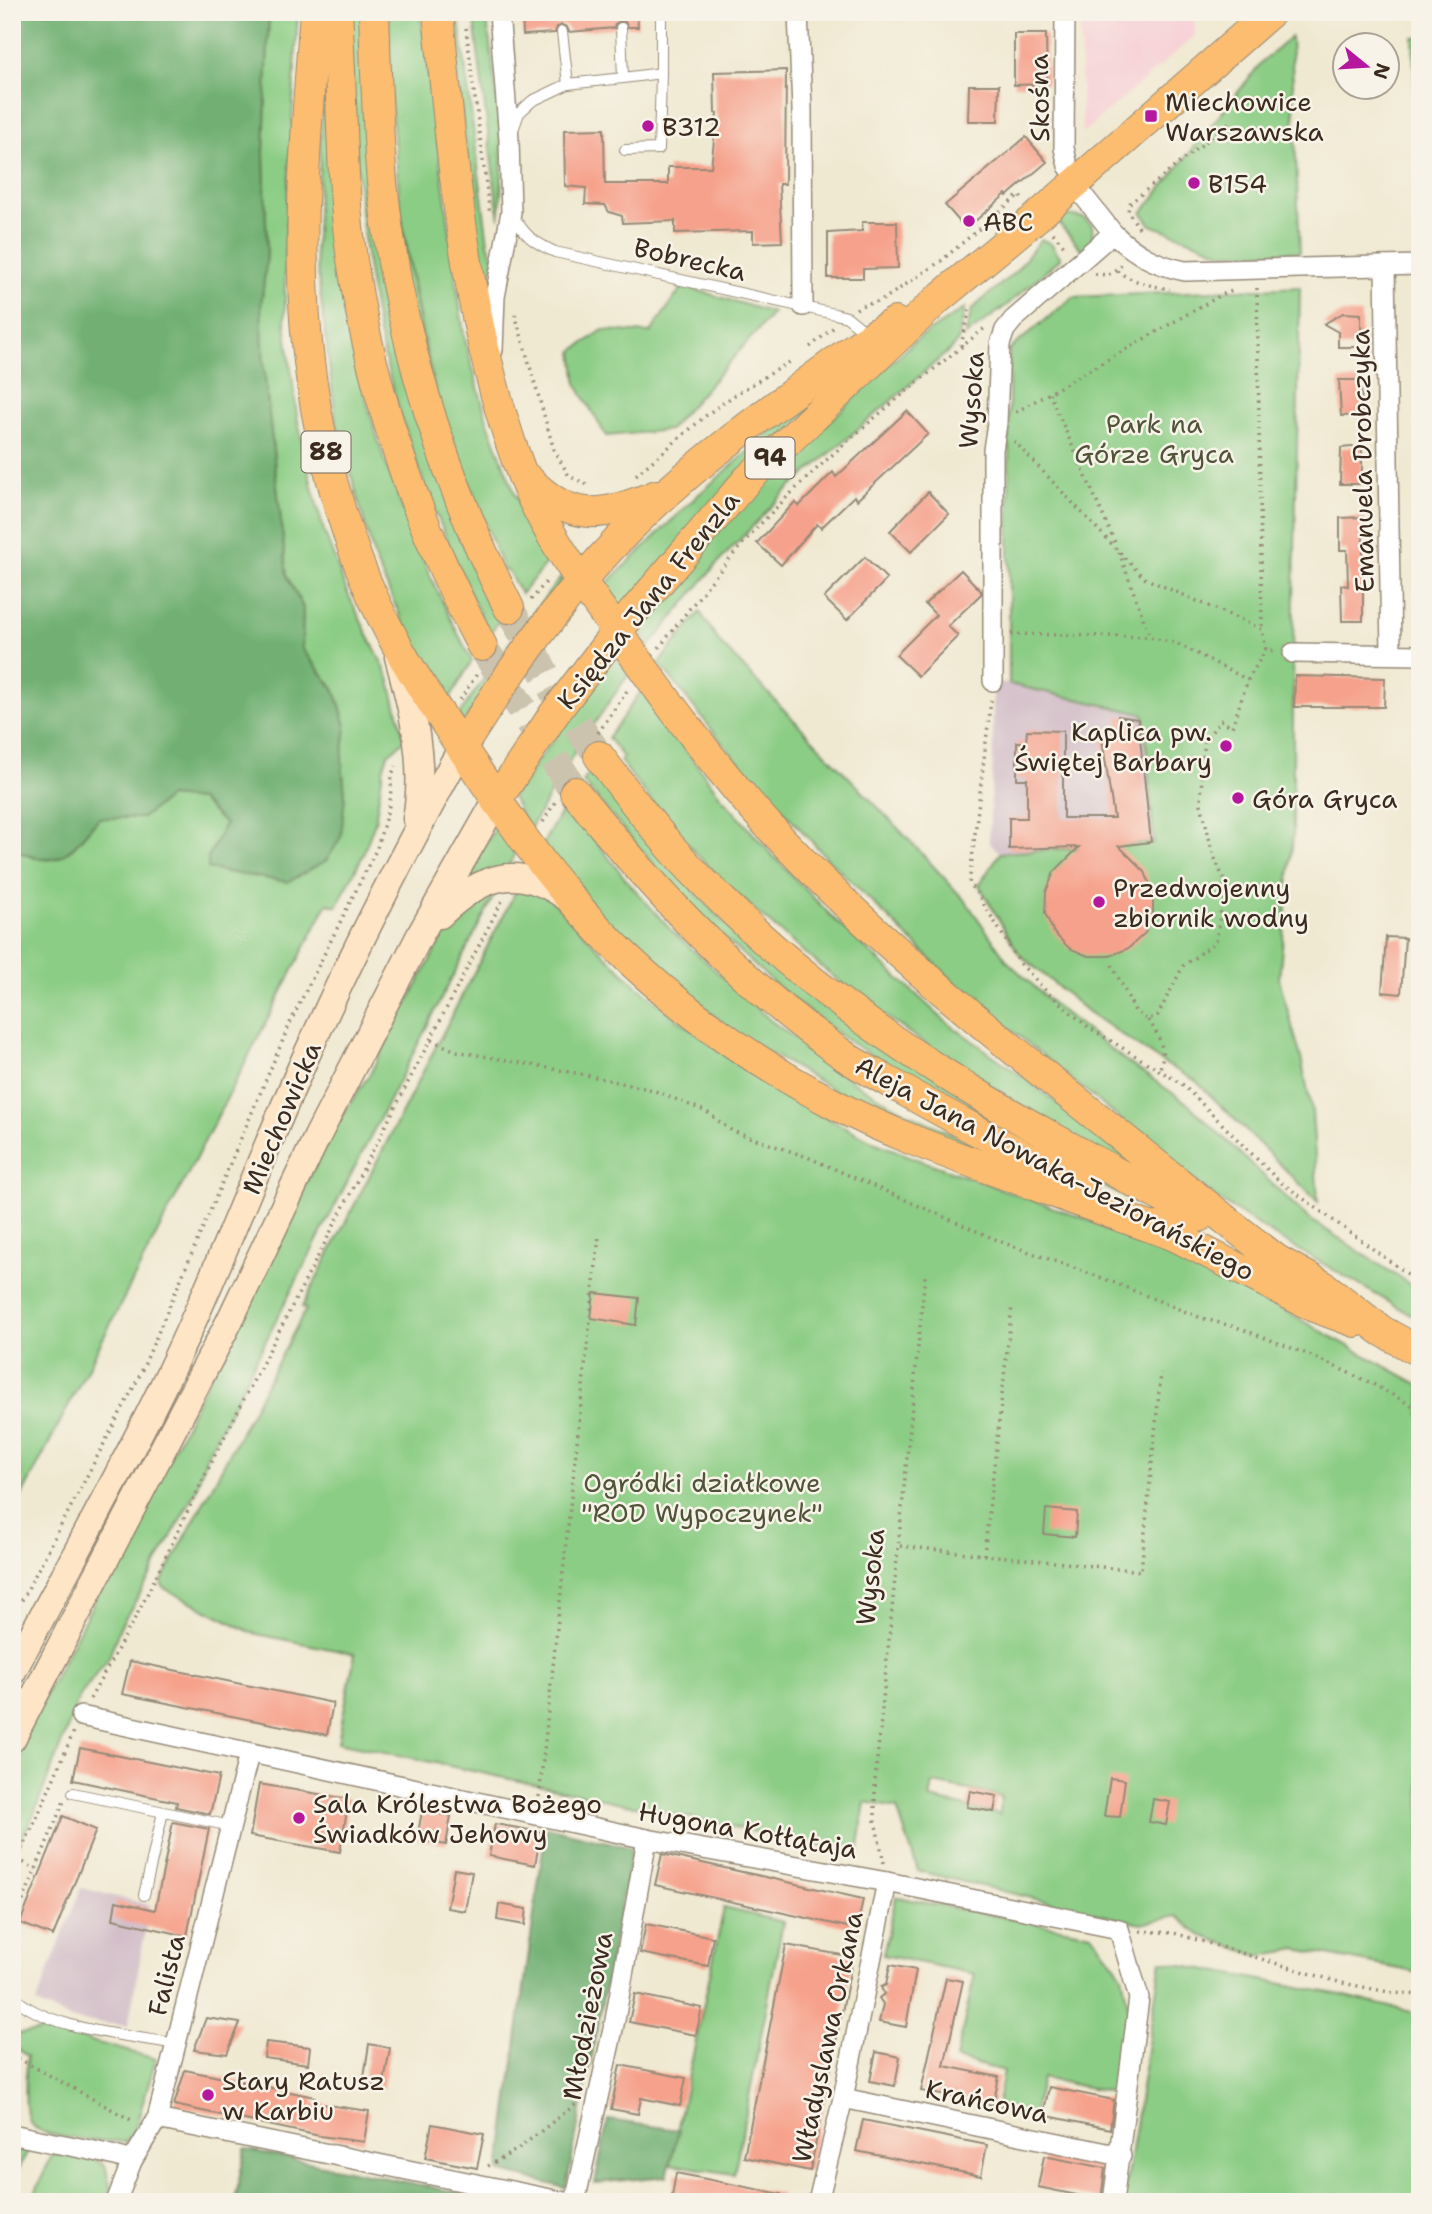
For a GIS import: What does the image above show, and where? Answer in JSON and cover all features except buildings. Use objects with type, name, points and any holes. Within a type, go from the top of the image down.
[{"type":"main road","name":"88","points":[[315,12],[302,193],[303,297],[311,379],[331,477],[363,575],[393,639],[496,801]]},
{"type":"main road","points":[[337,12],[345,195],[353,267],[372,357],[410,487],[457,600],[482,646]]},
{"type":"main road","points":[[374,12],[383,183],[405,323],[430,415],[450,472],[482,555],[509,608]]},
{"type":"main road","points":[[438,12],[473,304],[493,389],[520,470],[545,523],[580,582],[698,741],[768,825],[880,937],[955,1003],[1158,1168],[1277,1260]]},
{"type":"main road","name":"Księdza Jana Frenzla","points":[[496,801],[554,714],[617,631],[748,479],[938,299],[1077,182],[1270,12]]},
{"type":"main road","name":"Księdza Jana Frenzla","points":[[580,582],[668,492],[740,432],[869,337],[938,299]]},
{"type":"main road","points":[[520,470],[552,501],[593,513],[612,512],[668,492]]},
{"type":"main road","name":"Miechowicka","points":[[12,1673],[162,1389],[308,1053],[390,885],[462,747],[512,669],[580,582]]},
{"type":"main road","points":[[390,885],[416,818],[421,777],[415,719],[393,639]]},
{"type":"main road","name":"Aleja Jana Nowaka-Jeziorańskiego","points":[[598,745],[665,841],[735,913],[818,985],[862,1018],[920,1058],[1038,1129],[1322,1285],[1381,1331]]},
{"type":"main road","name":"Aleja Jana Nowaka-Jeziorańskiego","points":[[568,793],[678,913],[733,966],[792,1016],[850,1059],[919,1099],[1173,1235],[1314,1307],[1381,1331],[1420,1352]]},
{"type":"main road","points":[[496,801],[573,901],[653,980],[696,1015],[781,1074],[833,1104],[945,1153],[1173,1235]]},
{"type":"main road","name":"Miechowicka","points":[[12,1739],[229,1322],[317,1137],[421,933],[496,801]]},
{"type":"main road","points":[[421,933],[457,899],[477,885],[502,877],[526,877],[550,886],[573,901]]},
{"type":"street","points":[[493,389],[495,297],[511,212],[509,140],[499,12]]},
{"type":"street","points":[[798,12],[803,161],[803,306]]},
{"type":"street","name":"Skośna","points":[[1065,12],[1064,148],[1068,166],[1077,182]]},
{"type":"street","points":[[1077,182],[1113,233],[1127,247],[1165,267],[1185,271],[1420,265]]},
{"type":"street","name":"Wysoka","points":[[993,681],[993,450],[997,423],[1000,344],[1005,330],[1043,292],[1113,233]]},
{"type":"street","name":"Emanuela Drobczyka","points":[[1385,266],[1391,654]]},
{"type":"street","points":[[1284,652],[1420,655]]},
{"type":"street","name":"Hugona Kołłątaja","points":[[81,1716],[647,1839],[887,1882],[1119,1929]]},
{"type":"street","name":"Falista","points":[[116,2202],[132,2161],[153,2125],[249,1754]]},
{"type":"street","name":"Młodzieżowa","points":[[575,2202],[601,2085],[647,1839]]},
{"type":"street","name":"Władyslawa Orkana","points":[[818,2202],[843,2098],[887,1882]]},
{"type":"street","points":[[1113,2202],[1121,2156],[1139,1998],[1119,1929]]},
{"type":"street","name":"Krańcowa","points":[[843,2098],[1121,2156]]},
{"type":"street","points":[[153,2125],[565,2202]]},
{"type":"street","points":[[12,2134],[57,2145],[102,2151],[132,2161]]},
{"type":"lane","points":[[625,150],[659,149],[662,12]]},
{"type":"lane","points":[[621,28],[623,78]]},
{"type":"lane","points":[[562,32],[568,85]]},
{"type":"lane","points":[[509,140],[519,113],[532,102],[568,85],[662,73]]},
{"type":"lane","name":"Bobrecka","points":[[511,212],[521,230],[533,242],[555,252],[847,317],[865,330],[869,337]]},
{"type":"lane","points":[[73,1794],[231,1826]]},
{"type":"lane","points":[[144,1895],[163,1812]]},
{"type":"lane","points":[[12,1995],[20,2003],[54,2021],[176,2044]]},
{"type":"path","points":[[466,26],[491,222]]},
{"type":"path","points":[[1141,230],[1128,212],[1129,204],[1231,121]]},
{"type":"path","points":[[802,354],[860,306],[881,301],[941,261],[1018,195]]},
{"type":"path","points":[[1050,230],[1072,255]]},
{"type":"path","points":[[1091,274],[1108,275],[1117,271],[1128,278],[1152,286],[1178,288]]},
{"type":"path","points":[[1148,1020],[1158,1015],[1183,966],[1216,942],[1225,882],[1213,854],[1201,804],[1205,740],[1221,720],[1232,727],[1248,680],[1266,649],[1262,629],[1257,283]]},
{"type":"path","points":[[1245,287],[1221,295],[997,423],[1144,578],[1262,629]]},
{"type":"path","points":[[513,304],[554,450],[569,476],[595,487]]},
{"type":"path","points":[[960,348],[970,308]]},
{"type":"path","points":[[598,745],[643,669],[752,534],[825,462],[992,323]]},
{"type":"path","points":[[636,476],[709,413],[795,359]]},
{"type":"path","points":[[1049,393],[1118,550],[1150,637]]},
{"type":"path","points":[[995,634],[1150,637],[1178,644],[1248,680]]},
{"type":"path","points":[[1266,649],[1284,652]]},
{"type":"path","points":[[993,681],[969,884],[1019,962],[1048,993],[1088,1027],[1182,1084],[1279,1181],[1420,1283]]},
{"type":"path","points":[[530,848],[568,793]]},
{"type":"path","points":[[168,1553],[215,1455],[515,877]]},
{"type":"path","points":[[1112,965],[1135,1011],[1148,1020],[1160,1037],[1164,1058],[1159,1071]]},
{"type":"path","points":[[431,1040],[456,1051],[653,1090],[707,1112],[732,1131],[807,1157],[1004,1243],[1110,1281],[1201,1318],[1239,1328],[1307,1354],[1369,1382],[1420,1410]]},
{"type":"path","points":[[536,1816],[598,1236]]},
{"type":"path","name":"Wysoka","points":[[887,1882],[874,1810],[925,1276]]},
{"type":"path","points":[[984,1555],[1012,1306]]},
{"type":"path","points":[[900,1546],[1142,1571],[1161,1373]]},
{"type":"path","points":[[12,1619],[140,1375]]},
{"type":"path","points":[[12,1927],[66,1796],[73,1794]]},
{"type":"path","points":[[17,1859],[36,1868]]},
{"type":"path","points":[[1119,1929],[1174,1933],[1342,1983],[1420,1995]]},
{"type":"path","points":[[12,2055],[153,2125]]},
{"type":"path","points":[[461,2181],[518,2149],[601,2085]]},
{"type":"shaded area","points":[[1080,12],[1194,12],[1195,36],[1082,133]]},
{"type":"shaded area","points":[[993,681],[1144,714],[1154,844],[1000,853],[989,842]]},
{"type":"shaded area","points":[[81,1888],[150,1905],[128,2026],[74,2020],[36,2004]]},
{"type":"green space","points":[[12,12],[269,12],[264,153],[267,255],[261,306],[264,369],[287,576],[303,608],[302,649],[335,690],[346,726],[342,761],[345,796],[341,837],[327,860],[288,882],[208,869],[208,858],[225,824],[200,800],[169,797],[142,818],[99,818],[71,849],[53,859],[29,856],[12,848]]},
{"type":"green space","points":[[269,12],[298,12],[285,246],[285,322],[297,416],[324,531],[347,592],[389,678],[405,740],[388,754],[375,822],[362,857],[337,906],[327,904],[12,1515],[12,848],[29,856],[53,859],[71,850],[99,818],[142,818],[169,797],[200,800],[225,824],[208,858],[208,869],[288,882],[345,795],[342,761],[346,726],[335,690],[302,649],[303,608],[287,576],[264,369],[261,306],[267,255],[264,153]]},
{"type":"green space","points":[[348,12],[362,12],[458,533],[499,621],[489,634],[421,475],[383,351],[364,235]]},
{"type":"green space","points":[[389,12],[420,12],[464,336],[487,420],[515,494],[545,555],[545,565],[521,594],[508,571],[503,570],[436,394],[401,213],[391,105]]},
{"type":"green space","points":[[450,12],[458,12],[488,243],[494,258],[489,288],[486,288],[482,281]]},
{"type":"green space","points":[[473,12],[486,12],[496,89],[502,167],[499,219]]},
{"type":"green space","points":[[1291,37],[1300,252],[1224,253],[1151,225],[1142,213],[1262,62]]},
{"type":"green space","points":[[1413,37],[1420,37],[1420,193],[1418,193]]},
{"type":"green space","points":[[324,75],[335,242],[352,345],[377,438],[410,529],[472,661],[446,705],[406,629],[375,560],[336,421],[315,252]]},
{"type":"green space","points":[[1068,215],[1084,218],[1092,225],[1093,238],[1082,250],[1055,219]]},
{"type":"green space","points":[[1041,239],[1051,244],[1061,258],[1007,305],[965,336],[972,309],[1016,271]]},
{"type":"green space","points":[[683,286],[773,313],[669,430],[606,436],[577,385],[573,351],[603,330],[650,333]]},
{"type":"green space","name":"Park na Górze Gryca","points":[[1300,287],[1293,653],[1293,835],[1279,979],[1301,1058],[1312,1112],[1318,1202],[1196,1081],[1160,1061],[1088,1012],[1019,954],[979,885],[1000,853],[1154,843],[1144,714],[1009,684],[1009,350],[1073,297]]},
{"type":"green space","points":[[965,308],[958,341],[951,349],[785,492],[715,566],[647,649],[643,631],[645,619],[702,543],[912,343]]},
{"type":"green space","points":[[868,347],[619,611],[603,592],[604,586],[698,495]]},
{"type":"green space","points":[[561,577],[562,582],[462,724],[455,720],[510,642]]},
{"type":"green space","points":[[700,612],[720,643],[967,903],[1008,962],[1054,1005],[1126,1061],[1187,1103],[1308,1218],[1420,1291],[1420,1320],[1275,1236],[1216,1198],[958,986],[826,857],[728,750],[659,663]]},
{"type":"green space","points":[[614,656],[630,672],[576,750],[528,832],[512,796]]},
{"type":"green space","points":[[641,691],[722,798],[836,921],[945,1021],[1030,1082],[1153,1179],[1150,1183],[970,1073],[899,1026],[810,958],[723,881],[657,808],[620,761],[623,757],[608,738]]},
{"type":"green space","points":[[594,765],[657,851],[723,922],[765,959],[1159,1214],[1051,1160],[848,1041],[787,995],[688,905],[583,782]]},
{"type":"green space","points":[[568,806],[628,882],[672,931],[770,1020],[858,1085],[906,1112],[1011,1162],[885,1119],[733,1032],[611,927],[541,847],[562,810]]},
{"type":"green space","points":[[498,823],[519,846],[507,869],[464,882]]},
{"type":"green space","name":"Ogródki działkowe \"ROD Wypoczynek\"","points":[[519,885],[544,890],[568,918],[633,982],[673,1016],[759,1079],[808,1108],[876,1143],[1142,1241],[1248,1291],[1420,1385],[1420,1973],[1297,1949],[1259,1956],[1200,1935],[1177,1916],[1141,1924],[918,1871],[897,1808],[865,1802],[858,1854],[338,1742],[355,1654],[252,1633],[164,1588],[161,1583],[306,1309],[302,1307]],"holes":[[[933,1783],[1001,1796],[1000,1814],[930,1799]]]},
{"type":"green space","points":[[499,886],[206,1457],[196,1490],[120,1627],[109,1657],[80,1696],[33,1816],[12,1856],[12,1759],[172,1452],[330,1134],[371,1072],[451,921]]},
{"type":"green space","points":[[546,1827],[632,1848],[566,2188],[499,2171]]},
{"type":"green space","points":[[896,1897],[1092,1934],[1122,1975],[1129,2011],[1121,2094],[1042,2078],[1032,2119],[996,2111],[1004,2071],[956,2059],[975,1974],[883,1955]]},
{"type":"green space","points":[[724,1908],[783,1922],[734,2174],[670,2164]]},
{"type":"green space","points":[[1161,1961],[1341,1995],[1420,2014],[1420,2202],[1123,2202]]},
{"type":"green space","points":[[51,2030],[156,2059],[134,2132],[126,2142],[58,2136],[35,2128],[29,2121],[25,2099],[27,2056],[13,2046],[16,2034]]},
{"type":"green space","points":[[608,2120],[679,2130],[667,2176],[595,2183]]},
{"type":"green space","points":[[245,2149],[503,2202],[235,2202]]},
{"type":"green space","points":[[15,2151],[28,2151],[12,2181],[12,2154]]},
{"type":"green space","points":[[52,2155],[88,2156],[105,2165],[111,2189],[107,2202],[31,2202]]},
{"type":"tunnel","points":[[509,608],[555,693],[599,756]]},
{"type":"tunnel","points":[[482,646],[575,792]]},
{"type":"place","name":"Miechowice Warszawska","points":[[1151,116]]},
{"type":"place","name":"B312","points":[[648,126]]},
{"type":"place","name":"B154","points":[[1194,183]]},
{"type":"place","name":"ABC","points":[[969,221]]},
{"type":"place","name":"Kaplica pw. Świętej Barbary","points":[[1226,746]]},
{"type":"place","name":"Góra Gryca","points":[[1238,798]]},
{"type":"place","name":"Przedwojenny zbiornik wodny","points":[[1099,902]]},
{"type":"place","name":"Sala Królestwa Bożego Świadków Jehowy","points":[[299,1818]]},
{"type":"place","name":"Stary Ratusz w Karbiu","points":[[208,2095]]}]
